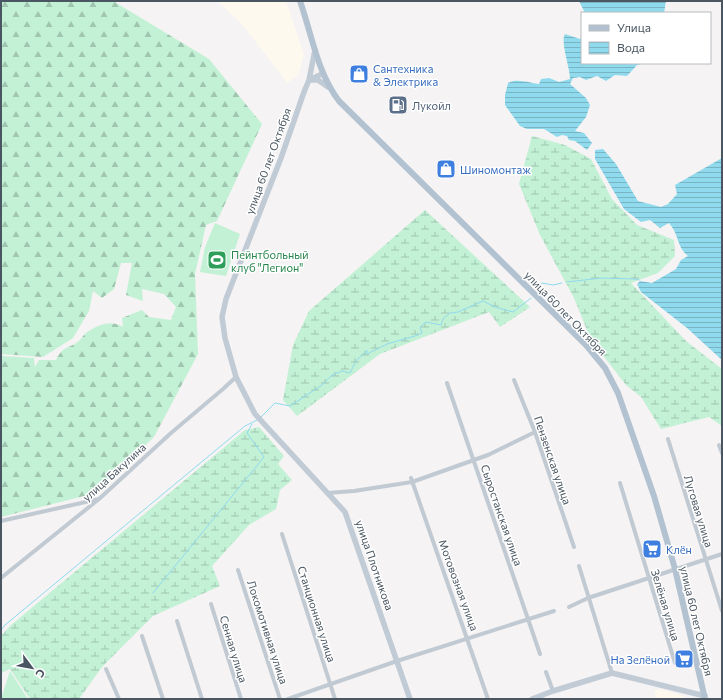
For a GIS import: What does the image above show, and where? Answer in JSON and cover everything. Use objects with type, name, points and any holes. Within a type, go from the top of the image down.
[{"type":"main road","name":"улица 60 лет Октября","points":[[300,1],[322,74],[328,88],[385,148],[586,345],[605,368],[618,393],[652,489],[675,569],[705,698]]},
{"type":"street","name":"улица 60 лет Октября","points":[[236,377],[225,338],[222,317],[226,299],[309,80],[315,47]]},
{"type":"street","points":[[309,80],[322,74]]},
{"type":"street","points":[[309,80],[318,80],[328,88]]},
{"type":"street","name":"улица Плотникова","points":[[236,377],[255,414],[345,512],[410,699]]},
{"type":"street","name":"улица Бакулина","points":[[1,578],[99,499],[171,433],[236,377]]},
{"type":"street","name":"Пензенская улица","points":[[514,380],[535,432],[574,547]]},
{"type":"street","name":"Сыростанская улица","points":[[447,383],[540,654]]},
{"type":"street","points":[[327,493],[354,491],[412,480],[488,456],[535,432]]},
{"type":"street","name":"Луговая улица","points":[[668,439],[722,611]]},
{"type":"street","points":[[719,445],[722,453]]},
{"type":"street","name":"Мотовозная улица","points":[[412,480],[488,699]]},
{"type":"street","name":"Зелёная улица","points":[[620,483],[675,663]]},
{"type":"street","points":[[2,521],[99,499]]},
{"type":"street","name":"Станционная улица","points":[[282,534],[334,699]]},
{"type":"street","points":[[569,607],[588,598],[722,554]]},
{"type":"street","points":[[579,566],[612,673]]},
{"type":"street","name":"Локомотивная улица","points":[[238,570],[280,699]]},
{"type":"street","name":"Сенная улица","points":[[211,604],[241,699]]},
{"type":"street","points":[[288,699],[397,661],[554,611]]},
{"type":"street","points":[[177,621],[202,699]]},
{"type":"street","points":[[142,636],[163,699]]},
{"type":"street","points":[[106,669],[119,699]]},
{"type":"street","points":[[546,672],[553,691]]},
{"type":"street","points":[[532,699],[612,673],[705,698]]},
{"type":"shaded area","points":[[217,1],[286,1],[304,54],[299,74],[287,83],[242,24]]},
{"type":"shaded area","points":[[661,689],[686,697],[686,699],[656,699],[654,691]]},
{"type":"green space","points":[[1,1],[113,1],[209,59],[262,124],[217,221],[206,225],[195,274],[198,354],[154,437],[92,494],[1,517],[1,356],[34,358],[35,367],[39,360],[56,360],[64,349],[76,343],[86,333],[99,325],[114,323],[123,327],[122,318],[142,310],[149,317],[171,320],[176,307],[164,294],[142,289],[143,301],[126,295],[132,263],[121,263],[114,289],[102,298],[93,291],[89,311],[73,338],[43,357],[1,354]]},
{"type":"green space","points":[[532,136],[565,145],[591,159],[612,199],[637,225],[674,240],[675,256],[658,273],[631,283],[686,341],[722,369],[722,426],[709,417],[661,429],[641,397],[626,385],[591,340],[574,298],[540,235],[519,184]]},
{"type":"green space","points":[[425,210],[530,307],[500,327],[489,312],[380,354],[297,416],[283,400],[293,345],[309,311]]},
{"type":"green space","name":"Пейнтбольный клуб \"Легион\"","points":[[215,223],[240,234],[226,276],[200,272],[205,247]]},
{"type":"green space","points":[[259,427],[284,456],[278,464],[292,480],[280,490],[276,509],[249,525],[212,566],[220,586],[153,616],[102,667],[79,699],[30,699],[10,669],[1,673],[1,636],[10,626],[245,430]]},
{"type":"green space","points":[[10,671],[28,699],[1,699]]},
{"type":"water","points":[[579,1],[666,1],[664,12],[584,12]]},
{"type":"water","points":[[565,34],[580,39],[581,37],[581,64],[642,64],[637,65],[627,76],[615,75],[606,81],[597,76],[586,80],[580,77],[573,78],[570,84],[586,98],[590,105],[586,117],[575,131],[584,133],[592,143],[587,150],[575,141],[569,140],[567,136],[562,135],[557,137],[544,129],[527,129],[520,126],[505,105],[505,95],[508,83],[519,81],[539,84],[541,79],[549,78],[559,82],[570,79],[564,49]]},
{"type":"water","points":[[603,149],[616,164],[638,201],[661,207],[668,204],[677,194],[675,185],[722,158],[722,360],[687,328],[641,292],[637,284],[640,281],[652,283],[676,269],[681,260],[688,256],[684,252],[669,223],[660,228],[650,220],[641,222],[624,209],[595,159],[595,150]]},
{"type":"waterway","points":[[567,282],[602,278],[639,280]]},
{"type":"waterway","points":[[540,290],[542,283],[553,285],[562,283]]},
{"type":"waterway","points":[[261,417],[275,403],[290,406],[322,385],[332,375],[342,371],[350,373],[356,361],[367,350],[367,354],[387,344],[422,333],[420,327],[426,322],[441,325],[443,319],[450,313],[458,312],[483,301],[495,307],[513,312],[531,298]]},
{"type":"waterway","points":[[1,630],[5,625],[245,426],[257,420]]},
{"type":"waterway","points":[[153,593],[264,457],[247,433],[252,424]]},
{"type":"place","name":"Сантехника & Электрика","points":[[359,74]]},
{"type":"place","name":"Лукойл","points":[[398,105]]},
{"type":"place","name":"Шиномонтаж","points":[[446,169]]},
{"type":"place","name":"Пейнтбольный клуб \"Легион\"","points":[[217,260]]},
{"type":"place","name":"Клён","points":[[652,549]]},
{"type":"place","name":"На Зелёной","points":[[684,659]]}]
